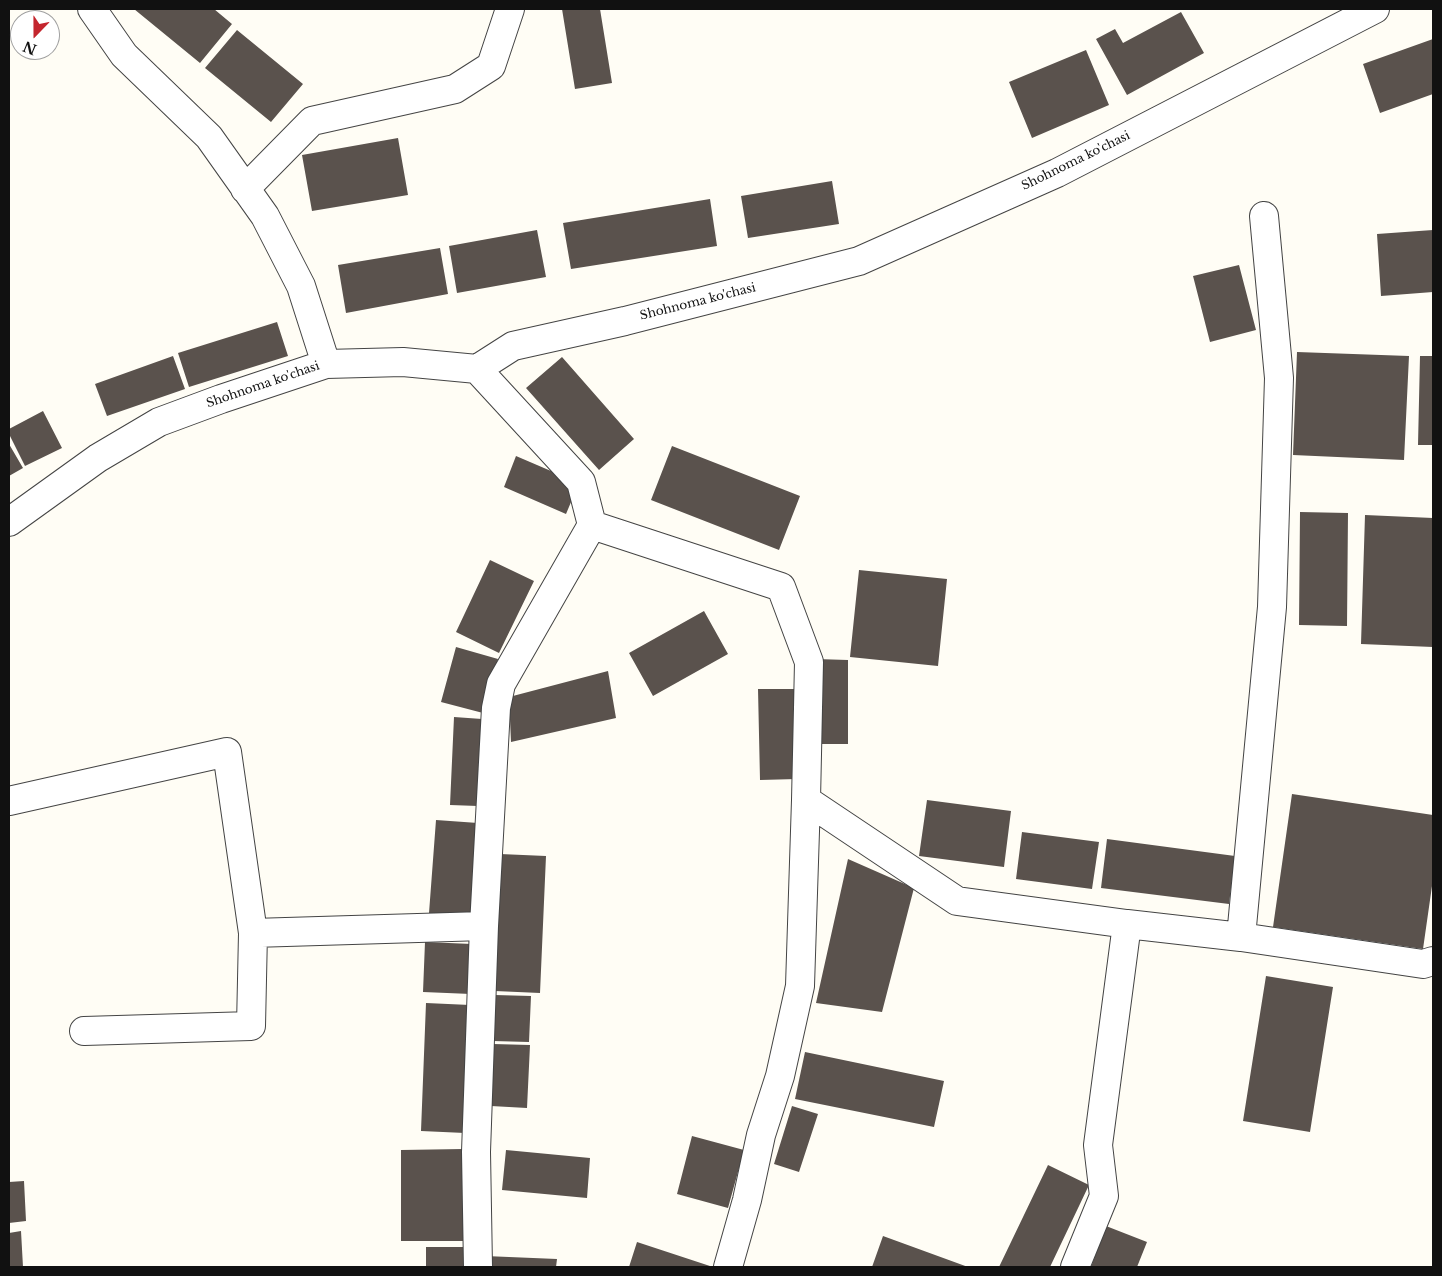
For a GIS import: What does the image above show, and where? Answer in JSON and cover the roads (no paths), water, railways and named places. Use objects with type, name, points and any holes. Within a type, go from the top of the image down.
[{"type":"street","points":[[92,9],[124,55],[209,137],[265,216],[301,286],[326,364]]},
{"type":"street","points":[[245,188],[312,121],[455,89],[491,66],[510,9]]},
{"type":"street","name":"Shohnoma ko'chasi","points":[[9,522],[98,458],[159,422],[326,364],[403,362],[476,369],[513,346],[625,321],[860,262],[1057,173],[1375,9]]},
{"type":"street","points":[[1241,937],[1272,608],[1279,378],[1264,216]]},
{"type":"street","points":[[476,369],[581,482],[592,525],[501,684],[496,708],[484,926],[476,1152],[478,1267]]},
{"type":"street","points":[[592,525],[781,587],[809,662],[800,986],[780,1076],[761,1135],[747,1200],[728,1267]]},
{"type":"street","points":[[9,801],[227,752],[253,933],[251,1026],[84,1031]]},
{"type":"street","points":[[806,800],[957,901],[1241,937],[1423,964],[1433,961]]},
{"type":"street","points":[[1075,1267],[1104,1196],[1098,1145],[1127,924]]},
{"type":"street","points":[[253,933],[484,926]]}]
